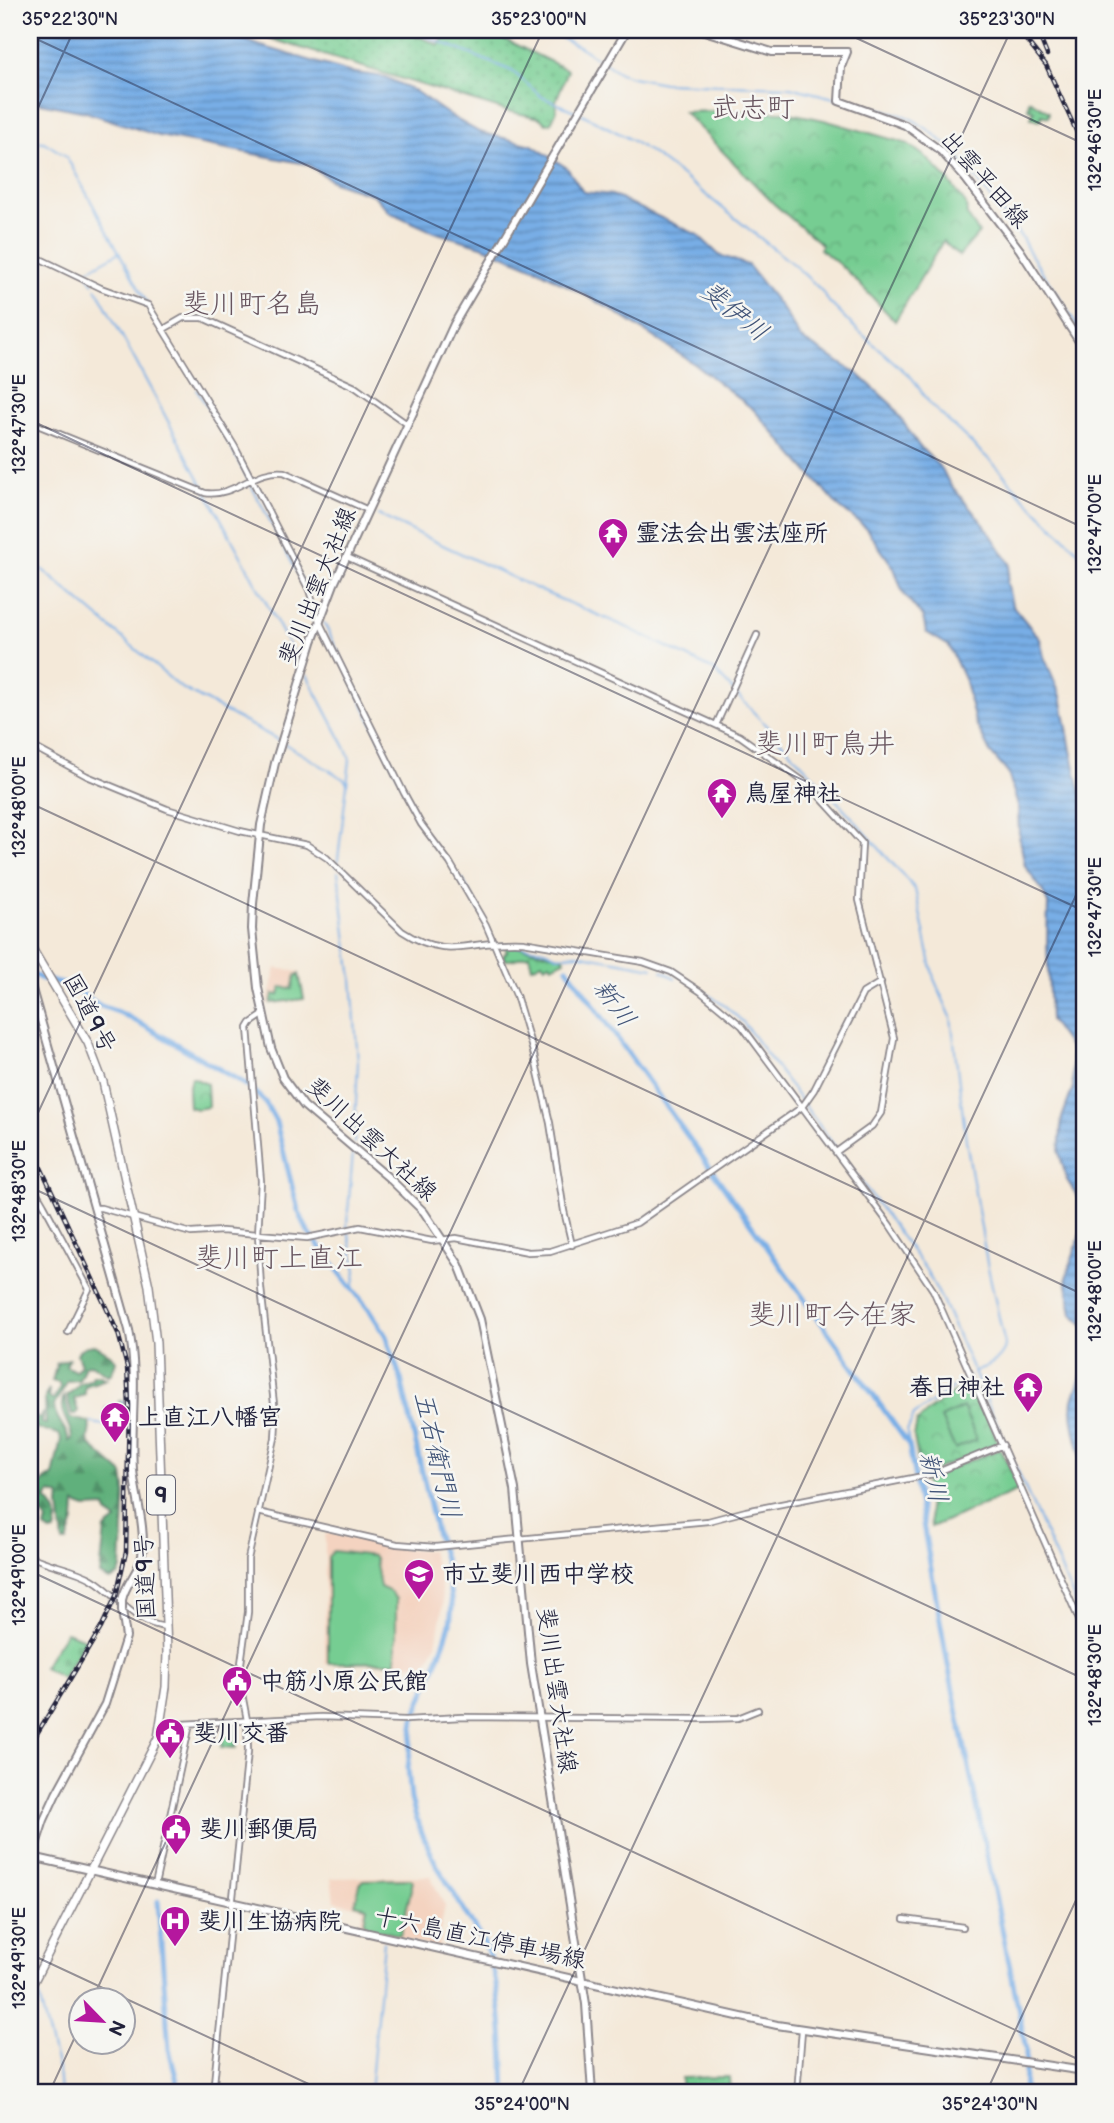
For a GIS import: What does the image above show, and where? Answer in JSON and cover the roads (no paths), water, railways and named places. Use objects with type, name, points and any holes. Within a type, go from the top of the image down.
[{"type":"highway","name":"国道9号","points":[[30,945],[88,1043],[103,1082],[149,1286],[155,1325],[166,1627],[166,1687],[161,1725],[150,1757],[30,1989]]},
{"type":"main road","name":"斐川出雲大社線","points":[[592,2093],[586,2004],[531,1664],[511,1468],[483,1331],[459,1265],[444,1240],[408,1194],[330,1130],[290,1090],[276,1064],[263,1015],[252,929],[260,835],[275,763],[320,621],[407,424],[464,305],[627,30]]},
{"type":"main road","name":"出雲平田線","points":[[701,30],[772,52],[847,52],[841,67],[840,99],[905,125],[941,152],[965,178],[1020,250],[1084,349]]},
{"type":"main road","name":"十六島直江停車場線","points":[[30,982],[129,1330],[135,1383],[133,1469],[142,1549],[139,1565],[125,1589],[122,1600],[126,1637],[105,1704],[56,1794],[32,1857],[802,2030],[1084,2071]]},
{"type":"street","points":[[30,254],[101,288],[148,305],[235,447],[309,590],[320,621],[404,793],[486,925],[516,995],[550,1123],[572,1245]]},
{"type":"street","points":[[164,329],[183,318],[202,318],[355,387],[407,424]]},
{"type":"street","points":[[30,422],[205,493],[217,494],[271,471],[284,472],[368,510]]},
{"type":"street","points":[[347,557],[740,736],[810,786],[862,842],[859,900],[894,1038],[881,1113],[872,1126],[836,1152]]},
{"type":"street","points":[[716,725],[757,635]]},
{"type":"street","points":[[30,744],[87,776],[203,821],[307,845],[327,858],[394,923],[416,940],[431,946],[453,949],[493,942],[523,942],[643,962],[671,972],[701,992],[741,1026],[917,1263],[933,1290],[1084,1631]]},
{"type":"street","points":[[94,1208],[180,1231],[307,1238],[360,1227],[432,1241],[456,1238],[528,1252],[550,1251],[572,1245],[637,1223],[802,1107],[814,1090],[863,993],[881,982]]},
{"type":"street","points":[[213,2093],[248,1751],[247,1720],[239,1678],[248,1612],[248,1559],[275,1438],[276,1422],[258,1234],[261,1181],[248,1028],[263,1015]]},
{"type":"street","points":[[30,1188],[37,1193],[89,1289],[68,1332]]},
{"type":"street","points":[[258,1512],[397,1545],[435,1546],[688,1524],[919,1478],[1003,1445]]},
{"type":"street","points":[[30,1556],[92,1579],[139,1619],[166,1627]]},
{"type":"street","points":[[161,1725],[321,1717],[406,1720],[462,1717],[731,1718],[758,1710]]},
{"type":"street","points":[[156,1885],[190,1724]]},
{"type":"street","points":[[904,1919],[962,1927]]},
{"type":"street","points":[[797,2093],[802,2030]]},
{"type":"water","name":"斐伊川","points":[[30,30],[216,30],[349,72],[385,77],[415,91],[479,132],[532,145],[567,168],[583,192],[612,195],[698,235],[719,255],[748,265],[784,311],[800,338],[858,374],[892,405],[919,446],[942,469],[949,483],[986,527],[1010,564],[1007,582],[1012,605],[1040,639],[1044,657],[1061,696],[1084,807],[1084,1325],[1072,1314],[1066,1278],[1081,1232],[1081,1202],[1067,1180],[1059,1152],[1062,1118],[1073,1087],[1072,1051],[1050,1020],[1048,903],[1025,866],[1019,835],[1018,806],[1008,773],[990,752],[975,722],[965,681],[949,646],[926,632],[923,617],[903,593],[894,568],[865,527],[838,506],[754,410],[696,365],[609,308],[537,269],[482,246],[434,232],[389,212],[374,195],[334,182],[307,164],[159,136],[86,112],[30,101]]},
{"type":"water","points":[[1084,1364],[1084,1466],[1075,1434],[1072,1408]]},
{"type":"waterway","points":[[411,30],[512,71],[542,97],[577,112]]},
{"type":"waterway","points":[[546,30],[580,47],[620,73],[632,77],[664,83],[790,87],[838,99]]},
{"type":"waterway","points":[[857,104],[915,121],[960,159],[1022,238],[1084,336]]},
{"type":"waterway","points":[[582,114],[650,152],[794,265],[853,326],[912,378],[931,405],[997,467],[1023,497],[1084,557]]},
{"type":"waterway","points":[[30,141],[44,142],[66,156],[147,303]]},
{"type":"waterway","points":[[93,283],[86,271],[118,253]]},
{"type":"waterway","points":[[96,288],[301,667]]},
{"type":"waterway","points":[[197,390],[230,445],[307,591]]},
{"type":"waterway","points":[[378,515],[624,626],[714,670],[915,889],[934,979],[951,1017],[966,1140],[987,1263],[1005,1345],[1004,1351],[997,1359],[974,1373]]},
{"type":"waterway","points":[[30,559],[180,687],[280,741]]},
{"type":"waterway","points":[[324,623],[406,792]]},
{"type":"waterway","points":[[307,675],[350,760],[337,867]]},
{"type":"waterway","points":[[285,744],[346,782]]},
{"type":"waterway","points":[[338,872],[352,979],[358,1062],[354,1143]]},
{"type":"waterway","points":[[462,879],[480,911]]},
{"type":"waterway","points":[[501,945],[545,950],[557,956],[577,954],[653,968]]},
{"type":"waterway","name":"新川","points":[[567,968],[909,1445],[948,1665],[1026,2050],[1024,2093]]},
{"type":"waterway","points":[[662,971],[675,978]]},
{"type":"waterway","name":"五右衛門川","points":[[30,973],[42,979],[68,985],[101,1006],[145,1026],[248,1086],[265,1102],[276,1122],[298,1210],[308,1232],[370,1311],[386,1336],[401,1379],[436,1532],[447,1568],[452,1607],[444,1643],[414,1719],[408,1768],[411,1799],[418,1824],[436,1864],[486,1947],[492,1965],[503,2037],[505,2093]]},
{"type":"waterway","points":[[700,989],[743,1022],[926,1270],[942,1300],[1084,1621]]},
{"type":"waterway","points":[[353,1152],[347,1224],[356,1271],[353,1290]]},
{"type":"waterway","points":[[909,1445],[907,1431],[914,1415],[969,1376]]},
{"type":"waterway","points":[[110,1410],[120,1410],[123,1401]]},
{"type":"waterway","points":[[92,1423],[116,1427]]},
{"type":"waterway","points":[[158,1901],[169,2049],[180,2093]]},
{"type":"waterway","points":[[370,2093],[384,1942]]},
{"type":"waterway","points":[[36,1986],[58,2069],[60,2093]]},
{"type":"railway","points":[[1018,30],[1046,65],[1084,148]]},
{"type":"railway","points":[[1037,30],[1047,55]]},
{"type":"railway","points":[[30,1144],[118,1333],[127,1367],[129,1405],[126,1552],[116,1596],[101,1628],[30,1745]]},
{"type":"place","name":"霊法会出雲法座所","points":[[613,560]]},
{"type":"place","name":"鳥屋神社","points":[[722,820]]},
{"type":"place","name":"春日神社","points":[[1028,1414]]},
{"type":"place","name":"上直江八幡宮","points":[[115,1444]]},
{"type":"place","name":"市立斐川西中学校","points":[[419,1601]]},
{"type":"place","name":"中筋小原公民館","points":[[237,1708]]},
{"type":"place","name":"斐川交番","points":[[170,1760]]},
{"type":"place","name":"斐川郵便局","points":[[176,1856]]},
{"type":"place","name":"斐川生協病院","points":[[175,1948]]},
{"type":"district","name":"武志町","points":[[753,107]]},
{"type":"district","name":"斐川町名島","points":[[252,303]]},
{"type":"district","name":"斐川町鳥井","points":[[825,743]]},
{"type":"district","name":"斐川町上直江","points":[[279,1257]]},
{"type":"district","name":"斐川町今在家","points":[[832,1314]]}]
